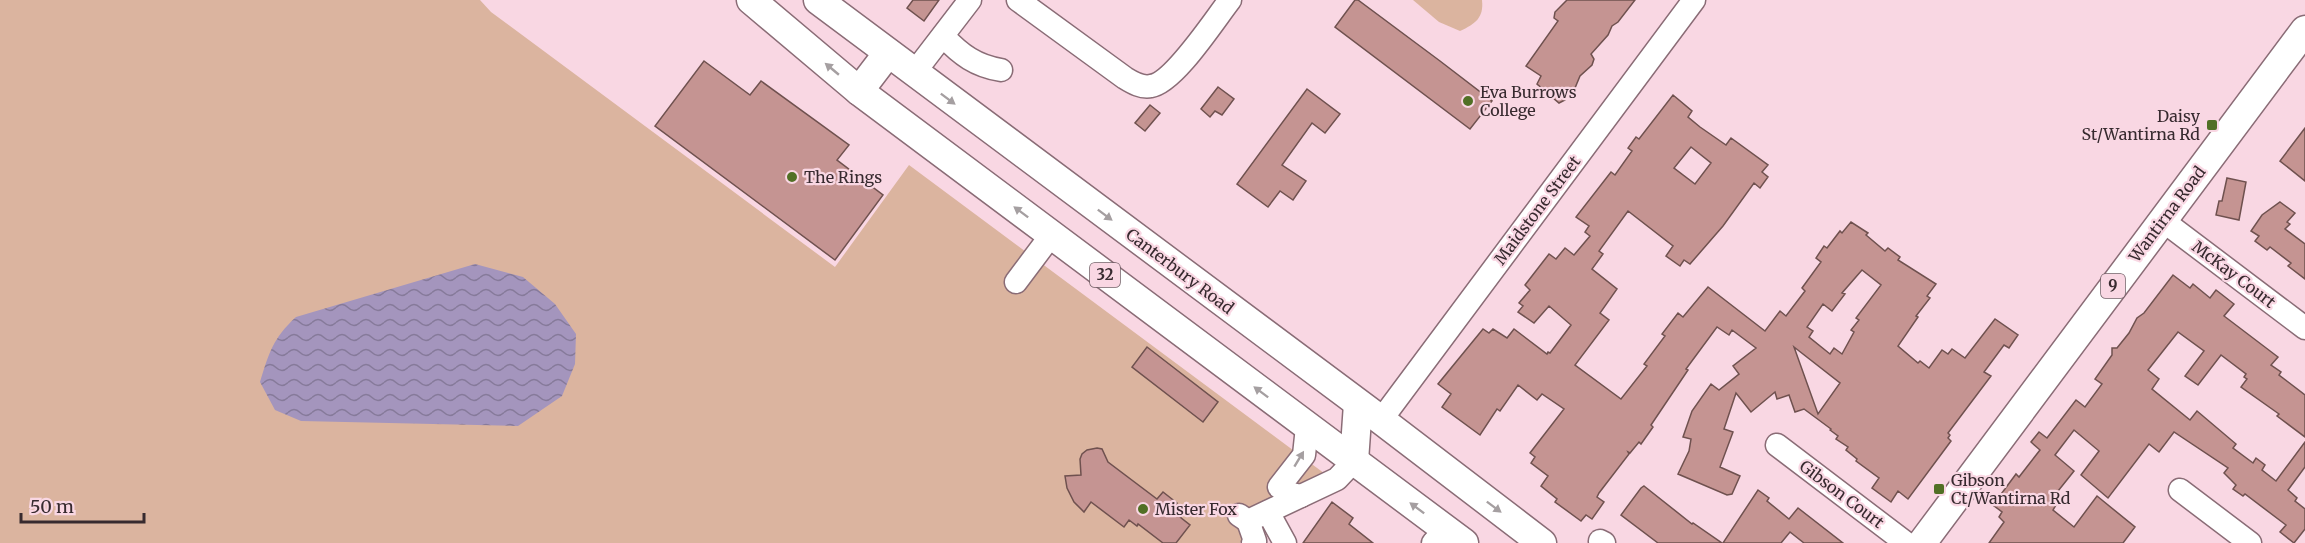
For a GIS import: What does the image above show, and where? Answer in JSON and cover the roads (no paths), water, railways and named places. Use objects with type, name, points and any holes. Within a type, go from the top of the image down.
[{"type":"main road","name":"32","points":[[752,0],[859,91],[1354,461],[1448,538]]},
{"type":"main road","name":"Canterbury Road","points":[[818,0],[1381,420],[1542,543]]},
{"type":"main road","name":"Wantirna Road","points":[[1922,543],[2305,30]]},
{"type":"main road","points":[[859,91],[888,53]]},
{"type":"main road","points":[[1354,461],[1359,404]]},
{"type":"street","points":[[915,73],[970,0]]},
{"type":"street","points":[[1018,0],[1125,78],[1139,85],[1152,86],[1165,81],[1179,66],[1230,0]]},
{"type":"street","name":"Maidstone Street","points":[[1381,420],[1694,0]]},
{"type":"street","points":[[943,36],[975,63],[985,68],[1002,70]]},
{"type":"street","name":"McKay Court","points":[[2162,220],[2305,328]]},
{"type":"street","points":[[1016,282],[1052,234]]},
{"type":"street","points":[[1301,496],[1287,493],[1279,487],[1304,455],[1307,427]]},
{"type":"street","name":"Gibson Court","points":[[1778,445],[1906,543]]},
{"type":"street","points":[[1263,529],[1301,496],[1337,479],[1354,461]]},
{"type":"street","points":[[2180,490],[2250,543]]},
{"type":"water","points":[[475,264],[523,277],[555,304],[576,334],[575,364],[562,396],[518,426],[301,421],[275,410],[260,382],[273,346],[296,317]]},
{"type":"place","name":"Eva Burrows College","points":[[1468,101]]},
{"type":"place","name":"Daisy St/Wantirna Rd","points":[[2212,125]]},
{"type":"place","name":"The Rings","points":[[792,177]]},
{"type":"place","name":"Gibson Ct/Wantirna Rd","points":[[1939,489]]},
{"type":"place","name":"Mister Fox","points":[[1143,509]]}]
